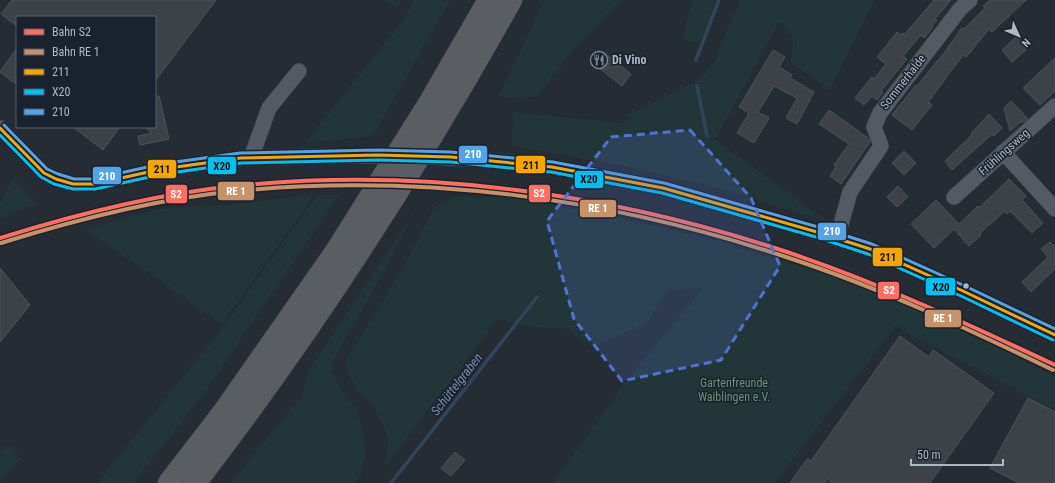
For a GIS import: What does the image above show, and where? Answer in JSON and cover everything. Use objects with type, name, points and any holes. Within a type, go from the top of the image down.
[{"type":"highway","points":[[169,483],[232,401],[335,253],[430,102],[489,0]]},
{"type":"highway","points":[[195,483],[265,390],[340,283],[444,117],[511,0]]},
{"type":"street","name":"Sommerhalde","points":[[837,239],[850,192],[881,146],[874,127],[880,113],[960,9],[970,0]]},
{"type":"street","points":[[251,158],[269,108],[299,71]]},
{"type":"street","name":"Frühlingsweg","points":[[954,197],[1055,106]]},
{"type":"street","points":[[0,128],[44,173],[56,179],[73,184],[94,184],[162,169],[241,158],[318,156],[409,156],[484,160],[606,176],[663,188],[870,249],[1055,335]]},
{"type":"street","points":[[1003,152],[1055,209]]},
{"type":"highlighted area","points":[[690,130],[751,198],[780,266],[721,360],[622,381],[574,319],[547,221],[611,137]]},
{"type":"green space","points":[[382,0],[401,0],[398,7]]},
{"type":"green space","points":[[414,0],[450,0],[373,136],[305,143],[405,18]]},
{"type":"green space","points":[[544,0],[622,0],[575,48],[536,97],[512,98],[499,96]]},
{"type":"green space","points":[[692,0],[719,0],[699,44],[682,39]]},
{"type":"green space","points":[[740,0],[875,0],[830,90],[790,62],[793,49],[793,40],[789,32],[779,22],[715,139],[828,222],[725,190],[620,165],[512,146],[513,112],[623,123],[632,119],[629,115],[699,80],[714,62]]},
{"type":"green space","points":[[13,178],[37,203],[0,218],[0,204]]},
{"type":"green space","points":[[315,194],[222,324],[85,229],[160,209],[227,205]]},
{"type":"green space","points":[[317,195],[339,195],[203,395],[133,483],[97,483],[221,330]]},
{"type":"green space","name":"Gartenfreunde Waiblingen e.V.","points":[[457,196],[518,198],[615,217],[732,244],[735,249],[737,248],[793,264],[867,288],[907,304],[1055,376],[1055,410],[896,327],[898,323],[775,483],[553,483],[630,376],[703,288],[668,290],[646,324],[593,347],[565,328],[533,327],[497,320],[385,467],[388,439],[375,408],[357,391],[346,371],[346,360],[398,276],[435,207]]},
{"type":"green space","points":[[417,207],[386,268],[333,361],[332,373],[344,395],[357,409],[363,432],[366,453],[361,473],[354,483],[230,483],[302,396],[308,372]]},
{"type":"green space","points":[[8,443],[20,459],[0,483],[0,453]]},
{"type":"building","points":[[12,0],[216,0],[156,80],[156,16],[16,16],[16,25],[1,14]]},
{"type":"building","points":[[934,0],[951,0],[935,19],[937,20],[932,26],[933,27],[924,38],[921,35],[903,56],[907,59],[881,91],[883,92],[877,100],[872,96],[864,105],[855,98],[872,77],[874,79],[886,64],[877,57],[897,32],[901,35],[903,33],[904,35]]},
{"type":"building","points":[[990,0],[1026,0],[992,32],[989,29],[966,57],[963,55],[928,102],[932,105],[912,130],[892,115],[916,85],[917,86],[939,60],[962,28],[964,29],[985,8],[983,6]]},
{"type":"building","points":[[1018,35],[1029,47],[1012,62],[1002,50]]},
{"type":"building","points":[[16,49],[16,84],[0,72]]},
{"type":"building","points":[[773,50],[785,57],[779,67],[792,75],[790,78],[814,92],[797,124],[786,118],[797,98],[774,86],[758,112],[769,118],[754,143],[737,133],[749,113],[739,107]]},
{"type":"building","points":[[603,52],[631,74],[622,86],[594,64]]},
{"type":"building","points":[[1055,58],[1055,91],[1040,105],[1023,88]]},
{"type":"building","points":[[156,96],[159,96],[169,139],[140,145],[138,136],[152,133],[146,128],[156,128]]},
{"type":"building","points":[[1011,101],[1028,119],[1020,122],[1010,131],[1004,108]]},
{"type":"building","points":[[829,110],[868,138],[870,142],[841,184],[830,176],[836,167],[834,165],[849,144],[819,124]]},
{"type":"building","points":[[989,114],[1002,128],[994,136],[992,134],[952,170],[945,161],[972,135],[971,134]]},
{"type":"building","points":[[74,128],[119,128],[103,150]]},
{"type":"building","points":[[904,151],[916,163],[904,175],[892,163]]},
{"type":"building","points":[[1009,179],[1026,196],[1022,200],[1043,223],[1032,233],[1010,211],[1007,214],[1005,211],[980,233],[981,235],[969,246],[954,229],[934,248],[911,224],[936,200],[959,224],[978,206],[979,208]]},
{"type":"building","points":[[898,186],[908,197],[897,207],[887,197]]},
{"type":"building","points":[[1050,242],[1055,247],[1055,269],[1031,292],[1022,282],[1048,257],[1041,249]]},
{"type":"building","points":[[0,268],[30,305],[0,342]]},
{"type":"building","points":[[900,336],[929,357],[933,350],[994,393],[930,483],[832,483],[827,479],[825,483],[790,483],[807,459],[811,461]]},
{"type":"building","points":[[1028,398],[1055,412],[1055,483],[1019,483],[990,468]]},
{"type":"building","points":[[455,452],[465,460],[451,476],[441,468]]},
{"type":"waterway","name":"Schüttelgraben","points":[[696,60],[719,0]]},
{"type":"waterway","points":[[697,86],[707,136]]},
{"type":"waterway","name":"Schüttelgraben","points":[[391,483],[537,297]]},
{"type":"rail line","name":"S2","points":[[0,238],[116,206],[175,194],[235,186],[305,181],[375,180],[445,183],[514,190],[584,200],[652,214],[720,231],[787,252],[855,277],[956,319],[1055,365]]},
{"type":"transit line","name":"210","points":[[4,125],[47,169],[74,179],[93,179],[161,164],[240,153],[378,150],[451,152],[553,162],[664,183],[872,244],[1055,329]]},
{"type":"transit line","name":"211","points":[[0,128],[44,173],[56,179],[73,184],[94,184],[162,169],[241,158],[378,155],[451,157],[552,167],[663,188],[817,232],[870,249],[1055,335]]},
{"type":"transit line","name":"X20","points":[[0,135],[41,177],[54,184],[73,189],[95,189],[163,174],[241,163],[378,160],[451,162],[551,172],[662,193],[816,237],[868,254],[1053,340]]},
{"type":"transit line","points":[[1,243],[117,211],[176,199],[236,191],[306,186],[375,185],[445,188],[514,195],[583,205],[652,219],[719,236],[786,257],[854,281],[888,295],[988,339],[1053,370]]},
{"type":"place","name":"Di Vino","points":[[599,60]]}]
